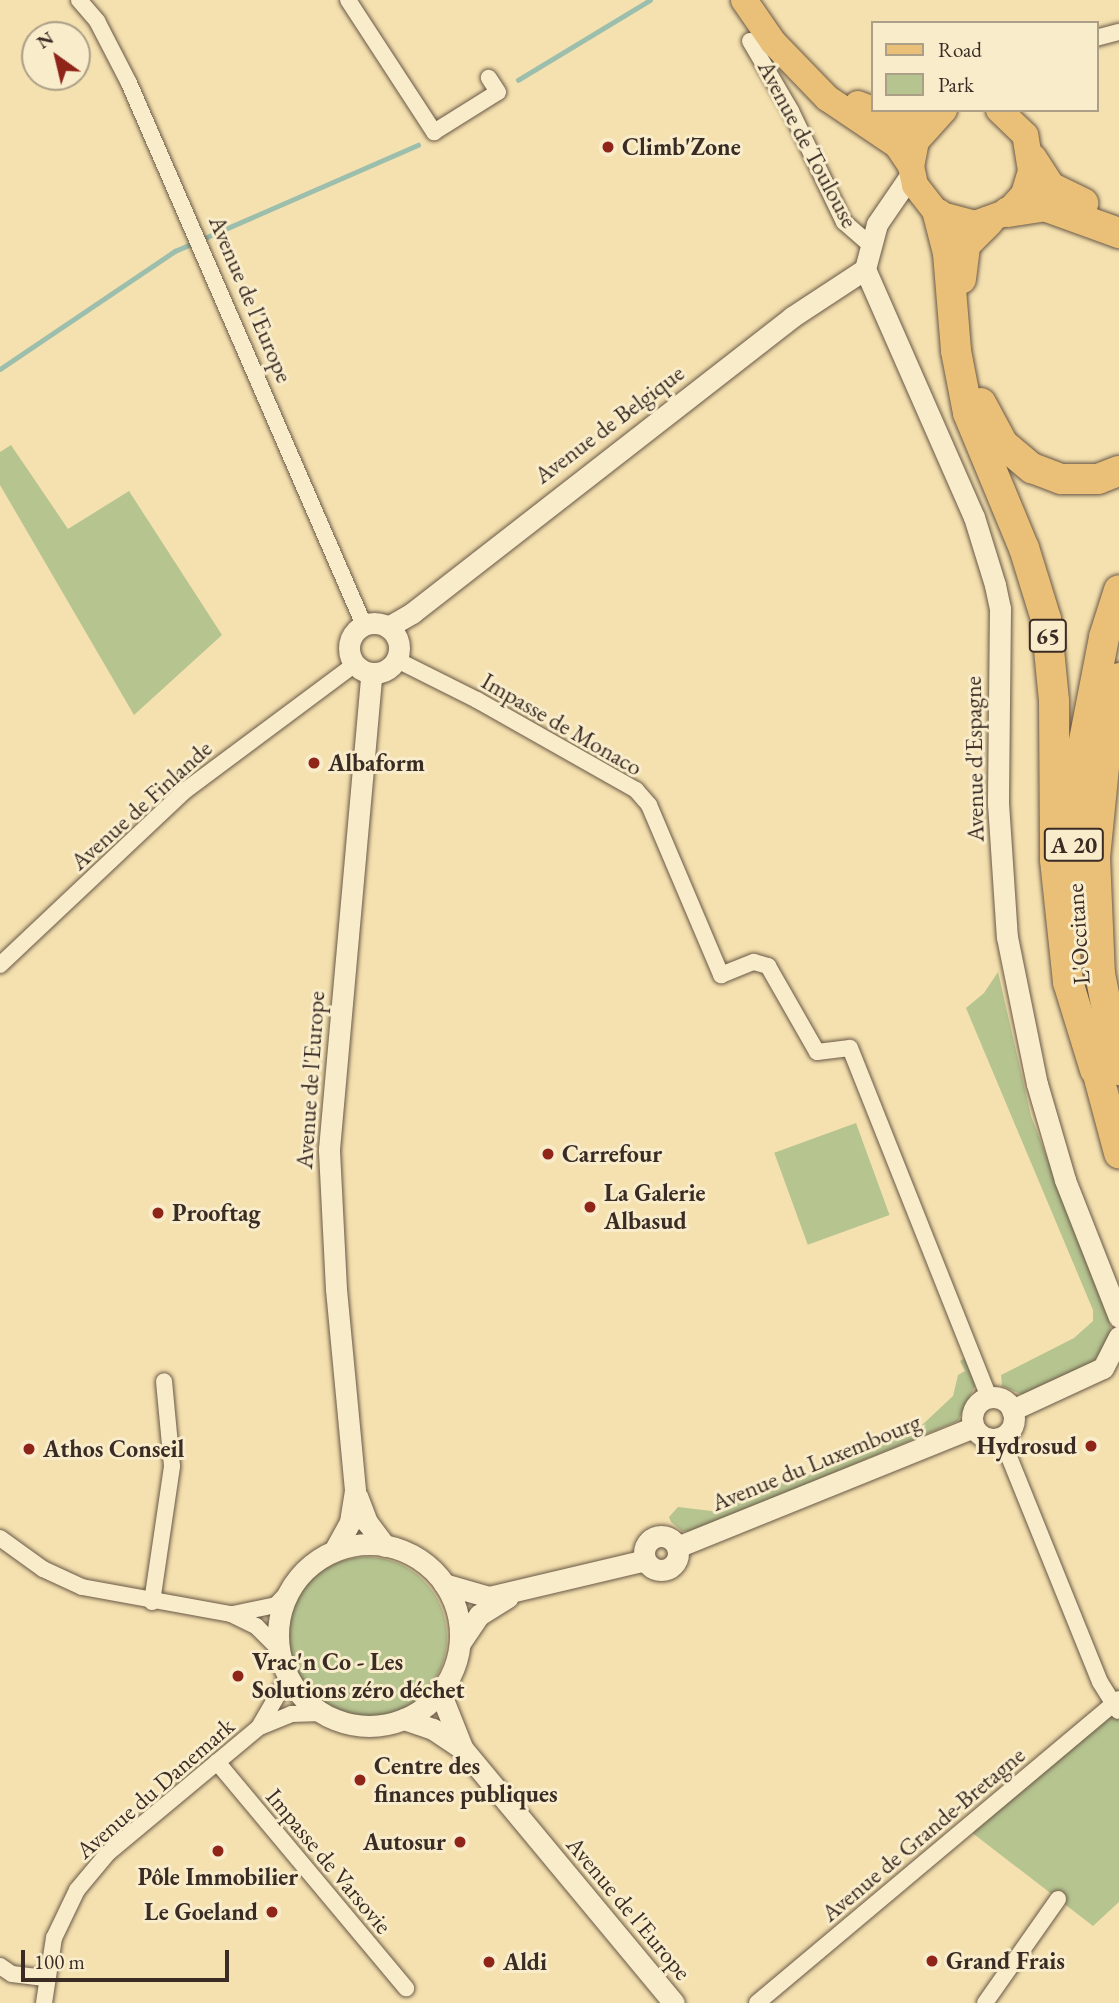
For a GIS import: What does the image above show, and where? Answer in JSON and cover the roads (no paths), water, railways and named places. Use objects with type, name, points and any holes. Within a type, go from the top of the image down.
[{"type":"highway","points":[[1032,159],[1050,187],[1119,218]]},
{"type":"highway","points":[[1119,233],[1044,206],[998,217],[965,245],[960,269],[973,374],[991,426],[1017,457],[1061,479],[1098,479],[1119,471]]},
{"type":"highway","name":"65","points":[[933,210],[948,253],[956,351],[968,413],[1024,548],[1046,619],[1054,701],[1055,860],[1068,982],[1107,1070]]},
{"type":"highway","name":"L'Occitane","points":[[1107,1070],[1082,992],[1074,843],[1080,761],[1094,679],[1119,590]]},
{"type":"highway","name":"L'Occitane","points":[[1119,678],[1107,737],[1095,857],[1107,1070],[1119,1153]]},
{"type":"highway","points":[[1107,737],[1108,926],[1119,968]]},
{"type":"main road","name":"Avenue de Toulouse","points":[[744,0],[773,41],[843,111],[897,145],[933,210]]},
{"type":"main road","name":"Avenue de Toulouse","points":[[807,76],[870,108]]},
{"type":"main road","name":"Avenue de Toulouse","points":[[878,112],[890,118],[937,115]]},
{"type":"main road","points":[[933,210],[962,223],[998,217],[1024,194],[1032,159],[1025,135],[1001,112]]},
{"type":"main road","points":[[912,169],[916,141],[937,115]]},
{"type":"street","name":"Avenue de l'Europe","points":[[79,0],[114,51],[363,625]]},
{"type":"street","points":[[348,0],[434,132],[498,92],[488,78]]},
{"type":"street","points":[[1098,37],[1119,32]]},
{"type":"street","name":"Avenue de Toulouse","points":[[750,41],[791,111],[844,222],[869,244]]},
{"type":"street","points":[[865,269],[869,244],[912,169]]},
{"type":"street","points":[[886,215],[933,210]]},
{"type":"street","name":"Avenue de Belgique","points":[[388,626],[412,613],[792,317],[865,269]]},
{"type":"street","name":"Avenue d'Espagne","points":[[865,269],[974,517],[995,585],[1000,609],[998,803],[1007,937],[1037,1084],[1065,1180],[1119,1317]]},
{"type":"street","points":[[363,625],[388,626],[400,645],[397,660],[386,671],[363,669],[349,643],[363,625]]},
{"type":"street","name":"Impasse de Monaco","points":[[397,660],[477,699],[636,790],[649,805],[721,975],[754,962],[768,966],[817,1052],[850,1048],[989,1398]]},
{"type":"street","name":"Avenue de l'Europe","points":[[334,1551],[350,1522],[355,1490],[336,1289],[330,1149],[363,669]]},
{"type":"street","name":"Avenue de Finlande","points":[[0,965],[186,790],[363,669]]},
{"type":"street","points":[[1012,1410],[1103,1368],[1118,1346]]},
{"type":"street","points":[[152,1602],[172,1466],[164,1381]]},
{"type":"street","points":[[989,1398],[1003,1400],[1012,1410],[1013,1423],[1001,1437],[982,1436],[974,1427],[974,1409],[989,1398]]},
{"type":"street","name":"Avenue du Luxembourg","points":[[513,1594],[645,1560],[644,1549],[654,1537],[668,1537],[677,1546],[974,1427]]},
{"type":"street","points":[[1001,1437],[1037,1531],[1117,1706]]},
{"type":"street","name":"Avenue de l'Europe","points":[[355,1490],[367,1522],[385,1546]]},
{"type":"street","points":[[0,1538],[43,1569],[82,1587],[152,1602],[231,1614],[262,1611],[276,1605],[302,1574],[334,1551],[385,1546],[419,1559],[444,1584],[454,1602],[460,1643]]},
{"type":"street","points":[[444,1584],[474,1596],[513,1594]]},
{"type":"street","points":[[290,1590],[278,1628],[279,1649],[288,1678],[322,1713],[348,1724],[376,1726],[404,1719],[440,1692],[450,1677],[460,1643],[479,1615],[513,1594]]},
{"type":"street","points":[[231,1614],[256,1626],[279,1649]]},
{"type":"street","name":"Avenue du Danemark","points":[[259,1727],[288,1678]]},
{"type":"street","name":"Avenue de l'Europe","points":[[440,1692],[447,1698],[463,1749]]},
{"type":"street","name":"Avenue de Grande-Bretagne","points":[[757,2003],[1117,1706]]},
{"type":"street","name":"Avenue du Danemark","points":[[44,2003],[45,1979],[54,1938],[77,1890],[108,1853],[259,1727],[291,1714],[322,1713]]},
{"type":"street","name":"Avenue de l'Europe","points":[[404,1719],[433,1729],[463,1749],[674,2003]]},
{"type":"street","name":"Impasse de Varsovie","points":[[217,1762],[406,1988]]},
{"type":"street","points":[[985,2003],[1058,1899]]},
{"type":"street","points":[[0,1966],[12,1975],[45,1979]]},
{"type":"waterway","points":[[518,80],[650,0]]},
{"type":"waterway","points":[[0,369],[175,251],[418,145]]},
{"type":"place","name":"Climb'Zone","points":[[608,147]]},
{"type":"place","name":"Albaform","points":[[314,763]]},
{"type":"place","name":"Carrefour","points":[[548,1154]]},
{"type":"place","name":"La Galerie Albasud","points":[[590,1207]]},
{"type":"place","name":"Prooftag","points":[[158,1213]]},
{"type":"place","name":"Hydrosud","points":[[1091,1446]]},
{"type":"place","name":"Athos Conseil","points":[[29,1449]]},
{"type":"place","name":"Vrac'n Co - Les Solutions zéro déchet","points":[[238,1676]]},
{"type":"place","name":"Centre des finances publiques","points":[[360,1780]]},
{"type":"place","name":"Autosur","points":[[460,1842]]},
{"type":"place","name":"Pôle Immobilier","points":[[218,1851]]},
{"type":"place","name":"Le Goeland","points":[[272,1912]]},
{"type":"place","name":"Grand Frais","points":[[932,1961]]},
{"type":"place","name":"Aldi","points":[[489,1962]]}]
